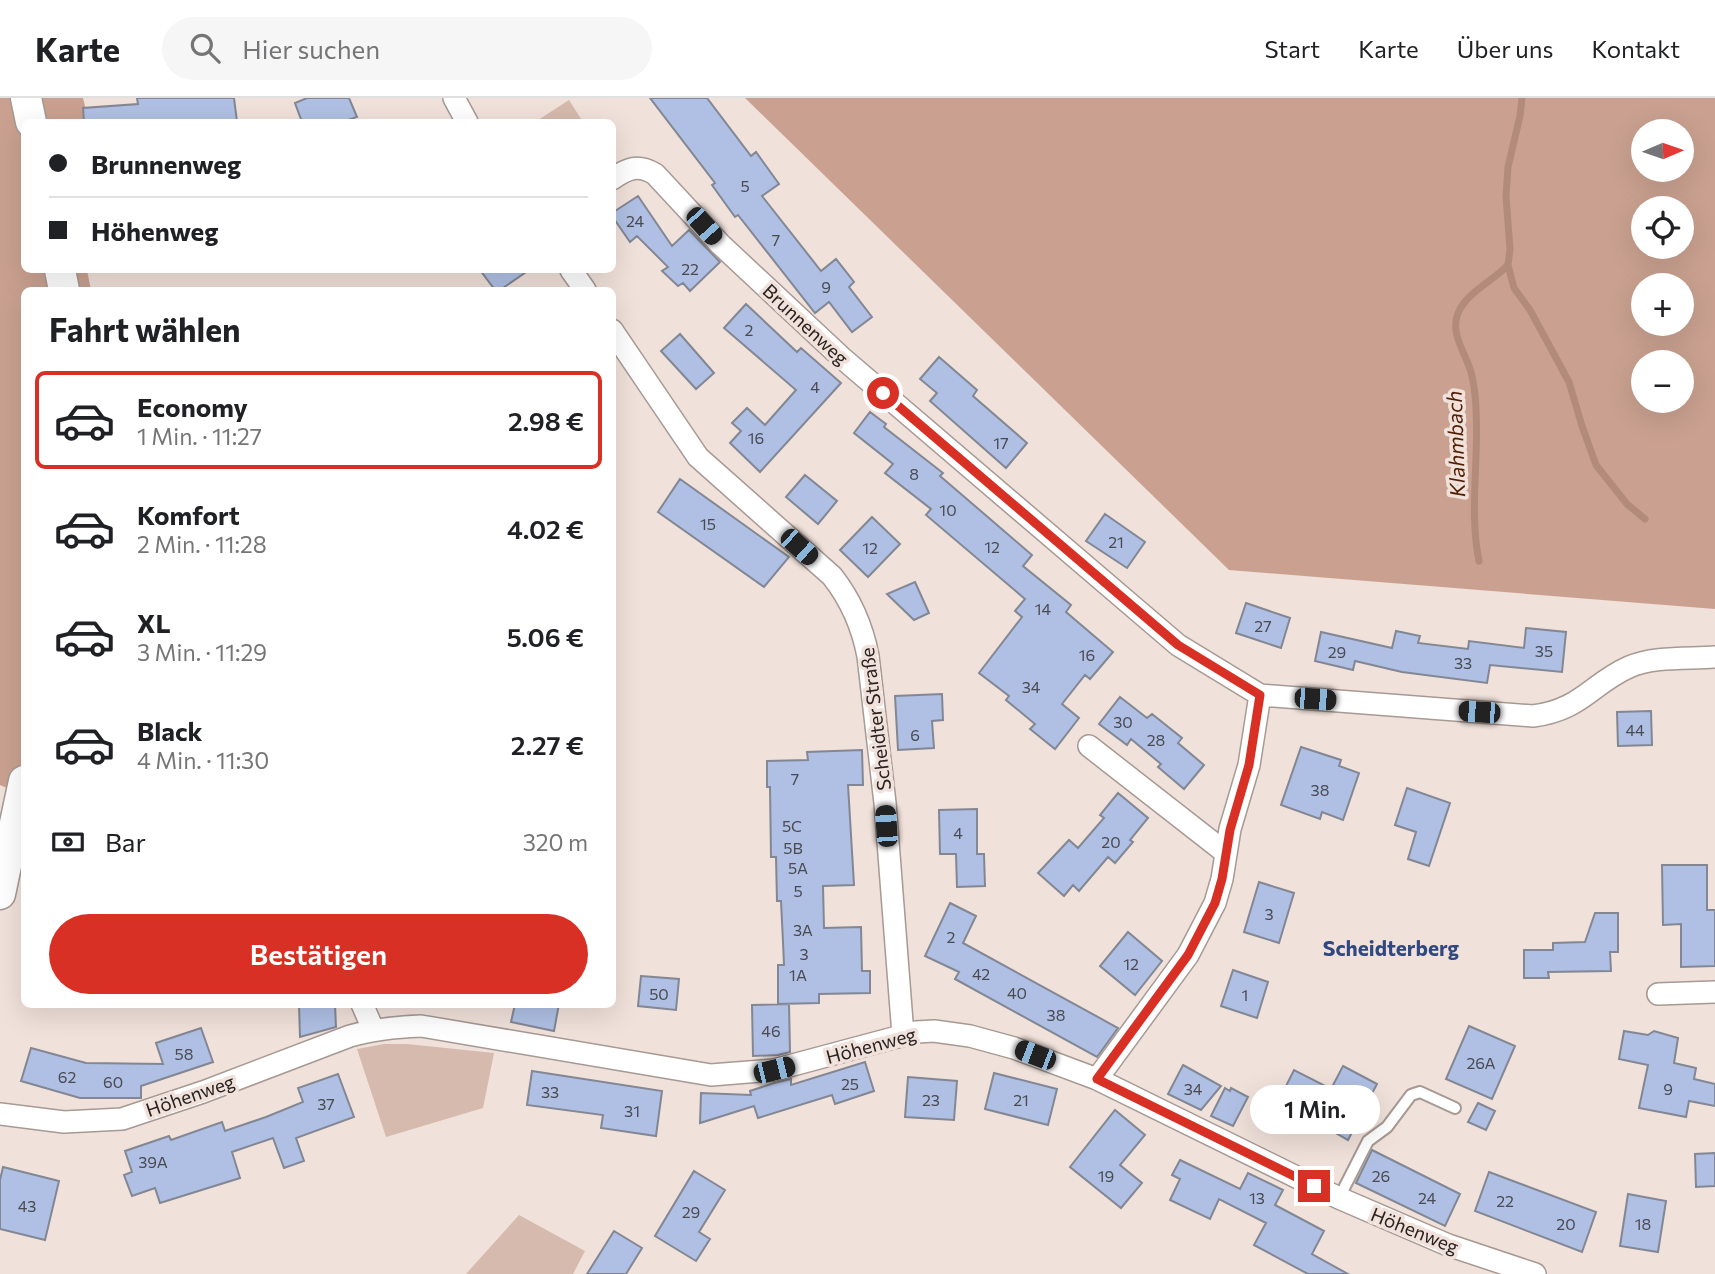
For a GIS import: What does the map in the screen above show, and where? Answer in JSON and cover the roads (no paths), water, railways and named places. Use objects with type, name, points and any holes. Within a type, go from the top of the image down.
[{"type":"street","points":[[26,98],[30,119]]},
{"type":"street","points":[[454,98],[463,119]]},
{"type":"street","name":"Brunnenweg","points":[[616,176],[628,169],[643,167],[655,174],[720,244],[851,366],[1178,645],[1260,695],[1534,716],[1552,714],[1567,708],[1628,667],[1647,661],[1715,657]]},
{"type":"street","name":"Scheidter Straße","points":[[616,336],[698,457],[832,576],[855,612],[868,656],[885,803],[902,1035]]},
{"type":"street","points":[[1097,1079],[1188,955],[1203,929],[1222,879],[1233,818],[1249,765],[1260,695]]},
{"type":"street","points":[[1089,746],[1226,853]]},
{"type":"street","points":[[0,894],[21,798]]},
{"type":"street","points":[[1658,994],[1715,992]]},
{"type":"street","points":[[364,1008],[373,1030]]},
{"type":"street","name":"Höhenweg","points":[[0,1114],[64,1122],[122,1119],[373,1030],[421,1026],[711,1075],[774,1070],[902,1035],[934,1031],[970,1036],[1014,1048],[1097,1079],[1339,1198],[1448,1245],[1535,1274]]},
{"type":"lane","points":[[1339,1198],[1368,1141],[1387,1127],[1410,1095],[1420,1092],[1455,1108]]},
{"type":"waterway","name":"Klahmbach","points":[[1522,98],[1508,167],[1506,196],[1510,249],[1508,265],[1514,288],[1530,310],[1569,382],[1596,465],[1627,504],[1645,519]]},
{"type":"waterway","name":"Klahmbach","points":[[1479,561],[1474,499],[1477,437],[1475,395],[1471,372],[1457,334],[1456,320],[1468,299],[1508,265]]},
{"type":"district","name":"Scheidterberg","points":[[1391,947]]}]
